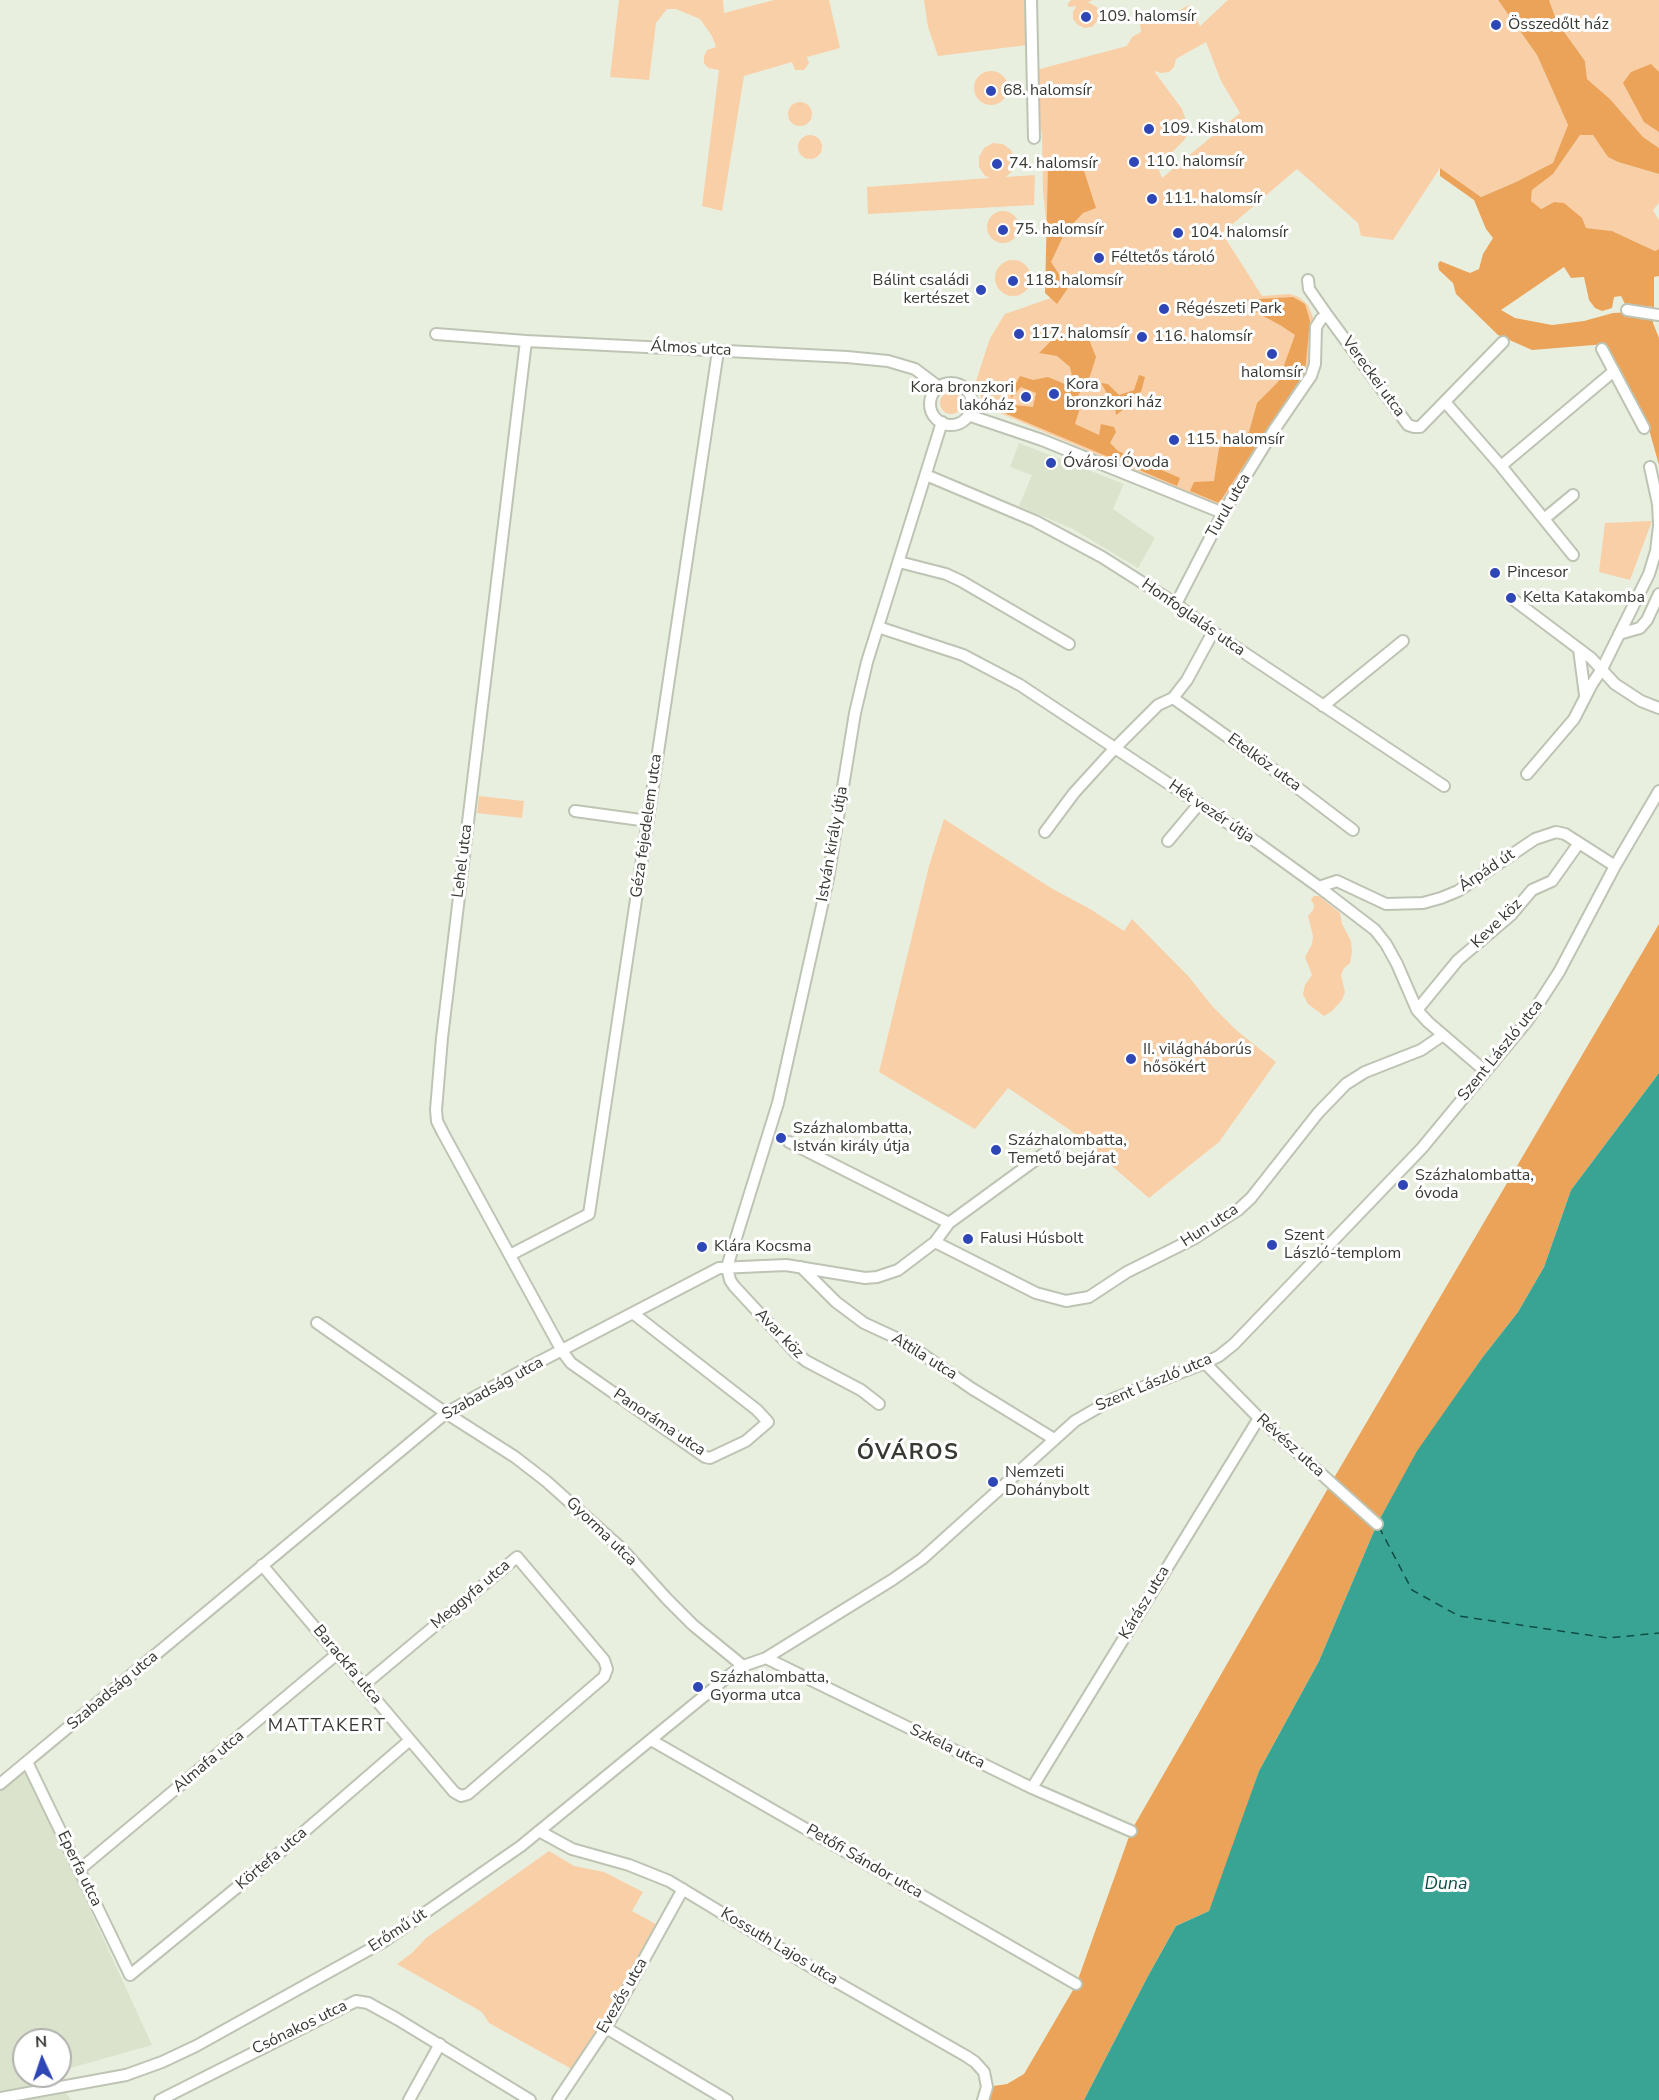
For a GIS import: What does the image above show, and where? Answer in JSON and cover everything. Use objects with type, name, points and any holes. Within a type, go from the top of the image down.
[{"type":"street","points":[[1031,0],[1034,138]]},
{"type":"street","name":"Vereckei utca","points":[[1308,280],[1309,289],[1327,315],[1408,425],[1414,427],[1420,427],[1503,342]]},
{"type":"street","points":[[1627,310],[1659,315]]},
{"type":"street","name":"Turul utca","points":[[1176,604],[1223,513],[1274,430],[1311,376],[1315,364],[1316,327],[1327,315]]},
{"type":"street","name":"Álmos utca","points":[[436,334],[888,361],[915,369],[939,387]]},
{"type":"street","name":"Lehel utca","points":[[526,341],[436,1100],[437,1121],[443,1133],[562,1351]]},
{"type":"street","points":[[1602,349],[1644,428]]},
{"type":"street","name":"Géza fejedelem utca","points":[[510,1256],[590,1214],[718,351]]},
{"type":"street","points":[[1501,466],[1614,371]]},
{"type":"street","points":[[951,383],[963,387],[968,391],[972,403],[968,415],[954,424],[942,422],[933,413],[932,395],[939,387],[951,383]]},
{"type":"street","points":[[1445,402],[1574,555]]},
{"type":"street","points":[[968,415],[1042,440],[1223,513]]},
{"type":"street","name":"István király útja","points":[[727,1267],[778,1103],[832,863],[855,713],[867,662],[942,422]]},
{"type":"street","points":[[1527,774],[1574,719],[1602,669],[1649,574],[1656,551],[1659,524],[1658,504],[1650,467]]},
{"type":"street","name":"Honfoglalás utca","points":[[927,475],[1035,521],[1071,539],[1176,604],[1213,632],[1444,786]]},
{"type":"street","points":[[1544,519],[1573,495]]},
{"type":"street","points":[[899,562],[946,574],[962,581],[1069,645]]},
{"type":"street","points":[[1619,634],[1640,628],[1647,620],[1659,594]]},
{"type":"street","points":[[1514,600],[1579,649],[1615,684],[1659,708]]},
{"type":"street","name":"Hét vezér útja","points":[[878,627],[939,645],[971,659],[1020,686],[1115,747],[1319,886],[1375,930],[1397,964],[1417,1010],[1485,1071]]},
{"type":"street","points":[[1045,832],[1115,747],[1158,705],[1173,698],[1213,632]]},
{"type":"street","points":[[1323,706],[1403,641]]},
{"type":"street","points":[[1579,649],[1585,698]]},
{"type":"street","name":"Etelköz utca","points":[[1173,698],[1353,830]]},
{"type":"street","name":"Szent László utca","points":[[743,1666],[766,1658],[922,1559],[1075,1421],[1113,1399],[1205,1363],[1234,1344],[1422,1148],[1528,1020],[1545,996],[1615,866],[1659,791]]},
{"type":"street","points":[[1168,841],[1199,804]]},
{"type":"street","points":[[575,811],[648,821]]},
{"type":"street","name":"Árpád út","points":[[1319,886],[1337,881],[1386,904],[1423,903],[1458,891],[1515,851],[1548,834],[1565,834],[1615,866]]},
{"type":"street","name":"Keve köz","points":[[1417,1010],[1458,960],[1511,915],[1532,890],[1552,881],[1579,843]]},
{"type":"street","name":"Hun utca","points":[[935,1242],[1036,1293],[1066,1300],[1089,1297],[1127,1272],[1195,1238],[1238,1210],[1251,1198],[1318,1113],[1346,1084],[1365,1072],[1421,1050],[1443,1035]]},
{"type":"street","points":[[789,1142],[949,1223]]},
{"type":"street","name":"Szabadság utca","points":[[0,1784],[446,1413],[708,1273],[727,1267],[786,1265],[852,1277],[877,1277],[898,1270],[935,1242],[949,1223],[1049,1149]]},
{"type":"street","name":"Avar köz","points":[[727,1267],[734,1286],[795,1352],[806,1361],[861,1390],[879,1404]]},
{"type":"street","name":"Attila utca","points":[[801,1267],[836,1302],[864,1323],[905,1342],[980,1394],[1054,1439]]},
{"type":"street","name":"Panoráma utca","points":[[562,1351],[571,1363],[705,1457],[710,1458],[746,1441],[768,1422],[757,1410],[634,1314]]},
{"type":"street","name":"Gyorma utca","points":[[317,1323],[446,1413],[515,1457],[582,1512],[621,1548],[693,1625],[743,1666]]},
{"type":"street","name":"Révész utca","points":[[1205,1363],[1258,1418],[1377,1524]]},
{"type":"street","name":"Kárász utca","points":[[1032,1788],[1258,1418]]},
{"type":"street","name":"Meggyfa utca","points":[[364,1685],[517,1557],[604,1659],[608,1669],[604,1677],[468,1794],[461,1796],[454,1792]]},
{"type":"street","name":"Barackfa utca","points":[[262,1565],[454,1792]]},
{"type":"street","name":"Almafa utca","points":[[79,1870],[337,1654]]},
{"type":"street","name":"Szkela utca","points":[[766,1658],[1032,1788],[1131,1830]]},
{"type":"street","name":"Erőmű út","points":[[0,2098],[126,2075],[162,2062],[196,2046],[383,1942],[468,1884],[539,1831],[743,1666]]},
{"type":"street","name":"Körtefa utca","points":[[130,1975],[284,1849],[410,1740]]},
{"type":"street","name":"Petőfi Sándor utca","points":[[651,1740],[1076,1984]]},
{"type":"street","name":"Eperfa utca","points":[[27,1762],[130,1975]]},
{"type":"street","name":"Kossuth Lajos utca","points":[[539,1831],[572,1849],[629,1865],[669,1881],[975,2062],[984,2072],[986,2080],[983,2100]]},
{"type":"street","name":"Evezős utca","points":[[558,2100],[606,2028],[683,1889]]},
{"type":"street","name":"Csónakos utca","points":[[160,2100],[356,2001],[368,2003],[440,2044]]},
{"type":"street","points":[[606,2028],[727,2100]]},
{"type":"street","points":[[409,2100],[440,2044],[530,2100]]},
{"type":"shaded area","points":[[619,0],[723,0],[724,13],[774,0],[829,0],[840,48],[807,57],[809,63],[804,70],[795,70],[792,62],[744,76],[722,211],[702,206],[719,70],[708,68],[704,63],[707,50],[716,47],[712,36],[700,19],[676,9],[667,9],[656,23],[649,80],[610,77]]},
{"type":"shaded area","points":[[924,0],[1025,0],[1027,45],[938,56],[928,27]]},
{"type":"shaded area","name":"109. halomsír","points":[[1071,0],[1093,0],[1088,2],[1097,7],[1099,14],[1092,27],[1085,28],[1073,19],[1076,6],[1067,5]]},
{"type":"shaded area","points":[[1228,0],[1498,0],[1537,55],[1568,125],[1553,164],[1481,197],[1440,168],[1393,240],[1361,236],[1358,223],[1297,169],[1222,233],[1262,296],[1290,294],[1299,297],[1308,305],[1313,317],[1309,370],[1220,507],[993,410],[982,401],[976,381],[990,338],[1005,314],[1054,297],[1043,191],[1042,134],[1035,102],[1036,70],[1127,46],[1132,37],[1141,32],[1140,24],[1150,14],[1164,19],[1189,5],[1200,26]],"holes":[[[1206,42],[1221,81],[1240,113],[1162,178],[1158,167],[1185,139],[1189,129],[1182,109],[1154,71],[1169,72],[1174,67],[1176,59]]]},
{"type":"shaded area","points":[[1498,0],[1549,0],[1557,22],[1585,61],[1587,79],[1610,99],[1643,137],[1659,148],[1659,174],[1618,162],[1608,157],[1593,135],[1580,135],[1553,174],[1532,190],[1531,201],[1541,209],[1554,202],[1564,203],[1582,218],[1586,228],[1612,231],[1655,251],[1659,249],[1659,276],[1654,277],[1654,307],[1625,304],[1621,296],[1614,297],[1612,308],[1602,311],[1595,308],[1589,300],[1584,277],[1571,278],[1564,267],[1501,310],[1515,318],[1552,325],[1584,321],[1613,313],[1631,312],[1654,316],[1653,323],[1659,338],[1659,465],[1648,426],[1606,344],[1532,350],[1498,335],[1456,294],[1453,283],[1439,270],[1440,261],[1470,273],[1479,269],[1483,254],[1493,238],[1486,229],[1474,200],[1440,176],[1440,168],[1481,197],[1553,163],[1568,125],[1537,55]]},
{"type":"shaded area","points":[[1549,0],[1659,0],[1659,148],[1643,137],[1610,99],[1587,79],[1585,61],[1557,22]]},
{"type":"shaded area","points":[[1651,64],[1659,72],[1659,132],[1644,122],[1623,83],[1631,72]]},
{"type":"shaded area","name":"68. halomsír","points":[[991,71],[1003,76],[1008,88],[1003,100],[991,105],[979,100],[974,88],[979,76]]},
{"type":"shaded area","points":[[800,102],[805,103],[811,109],[811,119],[805,125],[800,126],[795,125],[789,119],[788,114],[789,109],[795,103]]},
{"type":"shaded area","points":[[810,135],[815,136],[821,142],[821,152],[815,158],[810,159],[805,158],[799,152],[798,147],[799,142],[805,136]]},
{"type":"shaded area","points":[[1580,135],[1593,135],[1609,157],[1618,162],[1659,174],[1659,203],[1653,210],[1659,220],[1659,249],[1655,251],[1612,231],[1586,228],[1554,202],[1540,209],[1531,201],[1532,190],[1553,174]]},
{"type":"shaded area","points":[[993,143],[1003,144],[1011,150],[1015,160],[1013,170],[1006,177],[1035,175],[1034,205],[868,214],[867,187],[990,178],[985,176],[979,167],[979,157],[984,148]]},
{"type":"shaded area","points":[[1071,164],[1083,168],[1096,208],[1083,213],[1065,232],[1051,262],[1068,288],[1057,304],[1045,293],[1048,167]]},
{"type":"shaded area","name":"75. halomsír","points":[[1003,211],[1014,216],[1019,227],[1014,238],[1003,243],[992,238],[987,227],[992,216]]},
{"type":"shaded area","name":"118. halomsír","points":[[1013,260],[1026,265],[1031,278],[1026,291],[1013,296],[1000,291],[995,278],[1000,265]]},
{"type":"shaded area","points":[[1293,297],[1305,304],[1310,321],[1305,372],[1219,503],[1190,491],[1194,482],[1214,481],[1219,448],[1249,432],[1257,403],[1278,382],[1295,335],[1252,310],[1242,300]]},
{"type":"shaded area","points":[[1084,327],[1096,357],[1090,376],[1077,397],[1080,408],[1075,424],[1099,435],[1101,424],[1114,427],[1116,432],[1110,443],[1118,451],[1180,478],[1177,486],[1000,411],[991,404],[994,401],[1033,407],[1036,393],[1021,387],[1011,398],[1011,393],[1020,376],[1033,380],[1048,377],[1067,385],[1073,380],[1070,367],[1057,356],[1039,353],[1053,339],[1068,340]]},
{"type":"shaded area","points":[[1139,375],[1145,377],[1141,392],[1126,397],[1124,409],[1116,415],[1115,407],[1101,383],[1108,384],[1119,395],[1134,390]]},
{"type":"shaded area","points":[[947,392],[955,392],[962,399],[962,407],[955,414],[947,414],[940,407],[940,399]]},
{"type":"shaded area","points":[[1019,443],[1124,484],[1113,509],[1155,538],[1138,568],[1073,529],[1019,506],[1032,475],[1010,467]]},
{"type":"shaded area","points":[[1652,521],[1630,580],[1599,572],[1605,523]]},
{"type":"shaded area","points":[[479,796],[524,801],[522,818],[477,813]]},
{"type":"shaded area","points":[[944,819],[1051,888],[1124,931],[1132,919],[1189,977],[1213,1007],[1236,1030],[1276,1062],[1219,1142],[1149,1198],[1070,1130],[1008,1088],[975,1129],[879,1072],[929,866]]},
{"type":"shaded area","points":[[1319,896],[1340,913],[1342,924],[1351,941],[1352,952],[1350,963],[1341,975],[1345,992],[1342,1000],[1324,1016],[1308,1004],[1303,994],[1305,985],[1312,975],[1305,957],[1312,944],[1313,936],[1308,916],[1313,910],[1314,905],[1311,899]]},
{"type":"shaded area","points":[[1659,924],[1659,1073],[1571,1190],[1544,1267],[1518,1312],[1482,1358],[1418,1451],[1377,1524],[1319,1661],[1259,1771],[1209,1911],[1176,1926],[1084,2100],[983,2100],[987,2087],[1007,2084],[1024,2074],[1076,1985],[1131,1831],[1331,1483]]},
{"type":"shaded area","points":[[21,1759],[152,2045],[72,2068],[72,2028],[12,2028],[12,2088],[62,2088],[71,2100],[0,2100],[0,1776]]},
{"type":"shaded area","points":[[549,1851],[574,1866],[604,1872],[643,1892],[632,1911],[663,1928],[577,2072],[489,2023],[482,2012],[397,1964],[412,1953],[426,1938]]},
{"type":"water","name":"Duna","points":[[1659,1073],[1659,2100],[1084,2100],[1176,1926],[1209,1911],[1259,1771],[1319,1661],[1377,1524],[1417,1451],[1482,1358],[1518,1312],[1544,1267],[1571,1190]]},
{"type":"ferry route","points":[[1379,1527],[1412,1590],[1459,1616],[1608,1638],[1659,1633]]},
{"type":"place","name":"109. halomsír","points":[[1086,17]]},
{"type":"place","name":"Összedőlt ház","points":[[1496,25]]},
{"type":"place","name":"68. halomsír","points":[[991,91]]},
{"type":"place","name":"109. Kishalom","points":[[1149,129]]},
{"type":"place","name":"110. halomsír","points":[[1134,162]]},
{"type":"place","name":"74. halomsír","points":[[997,164]]},
{"type":"place","name":"111. halomsír","points":[[1152,199]]},
{"type":"place","name":"75. halomsír","points":[[1003,230]]},
{"type":"place","name":"104. halomsír","points":[[1178,233]]},
{"type":"place","name":"Féltetős tároló","points":[[1099,258]]},
{"type":"place","name":"118. halomsír","points":[[1013,281]]},
{"type":"place","name":"Bálint családi kertészet","points":[[981,290]]},
{"type":"place","name":"Régészeti Park","points":[[1164,309]]},
{"type":"place","name":"117. halomsír","points":[[1019,334]]},
{"type":"place","name":"116. halomsír","points":[[1142,337]]},
{"type":"place","name":"halomsír","points":[[1272,354]]},
{"type":"place","name":"Kora bronzkori ház","points":[[1054,394]]},
{"type":"place","name":"Kora bronzkori lakóház","points":[[1026,397]]},
{"type":"place","name":"115. halomsír","points":[[1174,440]]},
{"type":"place","name":"Óvárosi Óvoda","points":[[1051,463]]},
{"type":"place","name":"Pincesor","points":[[1495,573]]},
{"type":"place","name":"Kelta Katakomba","points":[[1511,598]]},
{"type":"place","name":"II. világháborús hősökért","points":[[1131,1059]]},
{"type":"place","name":"Százhalombatta, István király útja","points":[[781,1138]]},
{"type":"place","name":"Százhalombatta, Temető bejárat","points":[[996,1150]]},
{"type":"place","name":"Százhalombatta, óvoda","points":[[1403,1185]]},
{"type":"place","name":"Falusi Húsbolt","points":[[968,1239]]},
{"type":"place","name":"Szent László-templom","points":[[1272,1245]]},
{"type":"place","name":"Klára Kocsma","points":[[702,1247]]},
{"type":"place","name":"Nemzeti Dohánybolt","points":[[993,1482]]},
{"type":"place","name":"Százhalombatta, Gyorma utca","points":[[698,1687]]},
{"type":"district","name":"ÓVÁROS","points":[[908,1454]]},
{"type":"district","name":"MATTAKERT","points":[[327,1727]]}]
